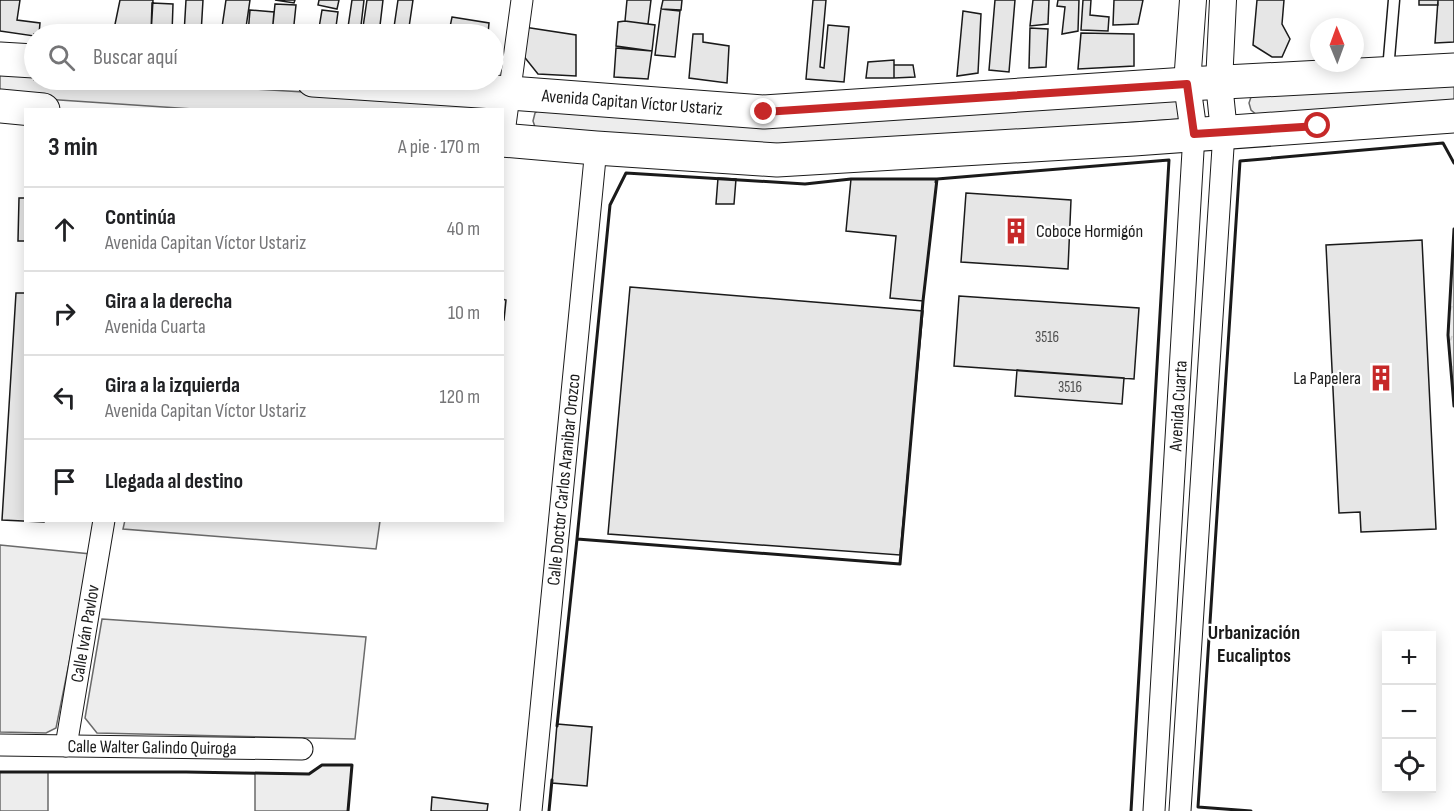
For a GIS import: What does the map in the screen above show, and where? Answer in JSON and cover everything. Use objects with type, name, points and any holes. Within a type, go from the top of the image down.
[{"type":"main road","points":[[0,59],[24,60]]},
{"type":"main road","name":"Avenida Capitan Víctor Ustariz","points":[[465,90],[764,112],[1187,84],[1454,70]]},
{"type":"main road","points":[[0,106],[24,108]]},
{"type":"main road","points":[[504,140],[777,160],[1134,139],[1454,116]]},
{"type":"street","points":[[504,133],[522,0]]},
{"type":"street","name":"Avenida Cuarta","points":[[1180,811],[1199,524],[1209,133],[1187,84],[1193,0]]},
{"type":"street","name":"Avenida Cuarta","points":[[1154,811],[1171,523],[1209,133],[1219,83],[1223,0]]},
{"type":"street","name":"Calle Doctor Carlos Aranibar Orozco","points":[[531,811],[596,148]]},
{"type":"street","name":"Calle Iván Pavlov","points":[[66,746],[104,522]]},
{"type":"street","points":[[1171,523],[1199,524]]},
{"type":"street","name":"Calle Walter Galindo Quiroga","points":[[0,745],[302,749]]},
{"type":"lane","points":[[1388,73],[1394,0]]},
{"type":"shaded area","points":[[0,73],[24,74],[24,90],[271,90],[468,102],[476,108],[178,108],[0,96]]},
{"type":"shaded area","points":[[1454,82],[1454,105],[1258,116],[1251,110],[1249,103],[1251,97],[1256,95]]},
{"type":"shaded area","points":[[1174,99],[1182,103],[1181,119],[783,147],[536,130],[533,121],[535,113],[541,109]]},
{"type":"shaded area","points":[[125,522],[380,522],[376,549],[123,529]]},
{"type":"shaded area","points":[[0,545],[91,554],[56,728],[46,733],[0,732]]},
{"type":"shaded area","points":[[102,619],[366,637],[355,739],[97,733],[85,718]]},
{"type":"shaded area","points":[[322,765],[352,765],[348,811],[255,811],[255,773],[309,774]]},
{"type":"shaded area","points":[[0,772],[48,772],[48,811],[0,811]]},
{"type":"green space","points":[[1454,229],[1454,406],[1448,335]]},
{"type":"building","points":[[0,0],[20,0],[17,20],[40,23],[24,24],[24,35],[0,31]]},
{"type":"building","points":[[120,0],[153,0],[152,24],[115,24]]},
{"type":"building","points":[[186,0],[203,0],[202,24],[185,24]]},
{"type":"building","points":[[226,0],[250,0],[246,24],[222,24]]},
{"type":"building","points":[[275,0],[295,0],[294,3]]},
{"type":"building","points":[[319,0],[339,0],[337,9],[318,5]]},
{"type":"building","points":[[352,0],[364,0],[361,24],[348,24]]},
{"type":"building","points":[[367,0],[383,0],[380,24],[363,24]]},
{"type":"building","points":[[398,0],[413,0],[409,24],[394,24]]},
{"type":"building","points":[[627,0],[651,0],[648,24],[625,21]]},
{"type":"building","points":[[663,0],[682,0],[681,10],[661,9]]},
{"type":"building","points":[[813,0],[826,0],[820,67],[824,68],[828,25],[849,27],[844,82],[806,79]]},
{"type":"building","points":[[995,0],[1015,0],[1009,72],[989,70]]},
{"type":"building","points":[[1033,0],[1049,0],[1048,24],[1030,26]]},
{"type":"building","points":[[1058,0],[1079,0],[1078,31],[1062,34],[1065,7],[1057,6]]},
{"type":"building","points":[[1083,0],[1091,0],[1090,15],[1109,17],[1108,31],[1081,30]]},
{"type":"building","points":[[1114,0],[1143,0],[1138,24],[1113,25]]},
{"type":"building","points":[[1257,0],[1284,0],[1282,24],[1290,39],[1282,57],[1272,57],[1253,45]]},
{"type":"building","points":[[1419,0],[1438,0],[1438,5],[1419,5]]},
{"type":"building","points":[[1438,0],[1454,0],[1454,42],[1435,43]]},
{"type":"building","points":[[152,3],[173,4],[172,24],[151,24]]},
{"type":"building","points":[[275,4],[296,5],[294,24],[273,24]]},
{"type":"building","points":[[661,9],[680,11],[675,57],[655,55]]},
{"type":"building","points":[[250,10],[274,12],[273,24],[249,24]]},
{"type":"building","points":[[322,10],[338,12],[336,24],[320,24]]},
{"type":"building","points":[[963,11],[981,14],[978,73],[957,76]]},
{"type":"building","points":[[452,17],[489,23],[489,24],[451,24]]},
{"type":"building","points":[[618,22],[655,25],[652,51],[616,46]]},
{"type":"building","points":[[524,27],[576,35],[576,76],[538,74],[522,54]]},
{"type":"building","points":[[1030,28],[1048,29],[1046,67],[1029,68]]},
{"type":"building","points":[[1081,33],[1134,34],[1134,66],[1078,69]]},
{"type":"building","points":[[693,34],[703,34],[703,42],[729,46],[727,83],[689,78]]},
{"type":"building","points":[[616,48],[652,51],[648,79],[614,77]]},
{"type":"building","points":[[894,60],[894,78],[866,78],[868,62]]},
{"type":"building","points":[[894,65],[913,65],[915,77],[894,78]]},
{"type":"building","points":[[718,178],[736,179],[734,204],[716,204]]},
{"type":"building","points":[[851,179],[937,179],[923,301],[890,298],[896,236],[846,231]]},
{"type":"building","name":"Coboce Hormigón","points":[[966,193],[1071,200],[1068,269],[961,262]]},
{"type":"building","points":[[19,198],[24,198],[24,241],[18,241]]},
{"type":"building","name":"La Papelera","points":[[1422,240],[1436,529],[1361,532],[1360,512],[1339,513],[1326,245]]},
{"type":"building","points":[[630,287],[923,311],[900,555],[608,534]]},
{"type":"building","points":[[16,293],[24,293],[24,521],[2,520]]},
{"type":"building","points":[[959,296],[1139,308],[1134,379],[954,366]]},
{"type":"building","points":[[1017,370],[1124,378],[1122,404],[1015,396]]},
{"type":"building","points":[[557,724],[592,727],[587,786],[552,783]]},
{"type":"building","points":[[432,797],[488,804],[487,811],[431,811]]},
{"type":"wall","points":[[1251,811],[1198,807],[1240,161],[1443,143],[1454,163]]},
{"type":"wall","points":[[936,182],[937,179],[1169,160],[1131,811]]},
{"type":"wall","points":[[626,173],[805,184],[851,179],[937,179],[923,301],[900,564],[577,539],[610,205],[626,173]]},
{"type":"wall","points":[[1454,229],[1448,335],[1454,406]]},
{"type":"wall","points":[[557,726],[577,539],[900,564],[901,552]]},
{"type":"wall","points":[[0,772],[309,774],[322,765],[352,765],[348,811]]},
{"type":"wall","points":[[549,811],[552,780]]},
{"type":"place","name":"Coboce Hormigón","points":[[1016,231]]},
{"type":"place","name":"La Papelera","points":[[1381,378]]},
{"type":"district","name":"Urbanización Eucaliptos","points":[[1254,644]]},
{"type":"route","points":[[764,112],[1187,84],[1194,134],[1318,126]]}]
